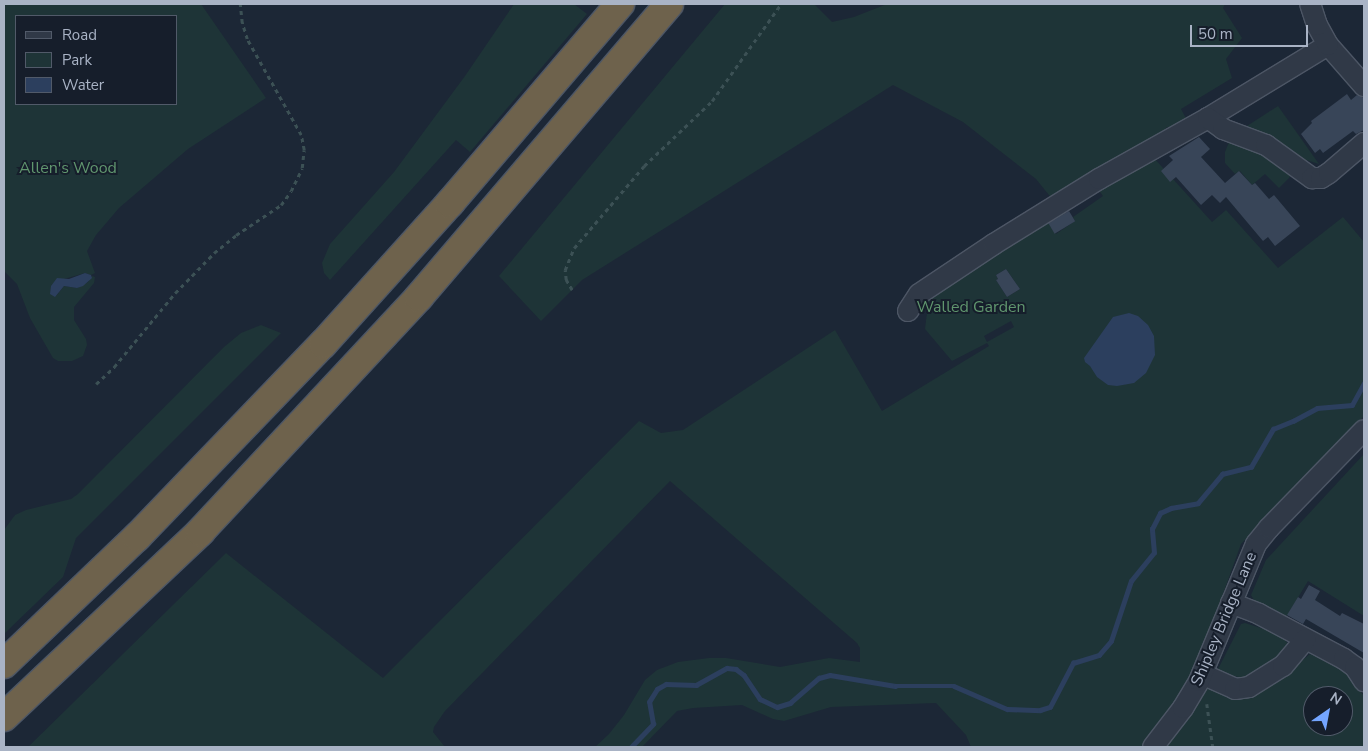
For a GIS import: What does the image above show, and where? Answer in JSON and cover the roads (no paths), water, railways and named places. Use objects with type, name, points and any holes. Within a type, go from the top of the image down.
[{"type":"highway","points":[[4,664],[137,537],[324,344],[450,203],[620,4]]},
{"type":"highway","points":[[4,717],[200,532],[399,318],[669,4]]},
{"type":"street","points":[[1310,4],[1317,25],[1328,45],[1364,86]]},
{"type":"street","points":[[908,311],[919,294],[994,244],[1099,178],[1208,118],[1328,45]]},
{"type":"street","points":[[1208,118],[1223,129],[1266,145],[1312,178],[1325,176],[1364,143]]},
{"type":"street","name":"Shipley Bridge Lane","points":[[1152,747],[1183,708],[1200,677],[1232,604],[1250,555],[1262,537],[1364,430]]},
{"type":"street","points":[[1232,604],[1250,610],[1352,663],[1364,681]]},
{"type":"street","points":[[1200,677],[1234,689],[1249,687],[1283,666],[1306,639]]},
{"type":"water","points":[[85,273],[91,275],[92,278],[83,286],[77,288],[64,286],[55,297],[50,294],[51,286],[57,278],[69,279]]},
{"type":"water","points":[[1129,313],[1138,316],[1148,325],[1154,336],[1155,355],[1146,373],[1134,383],[1117,386],[1108,385],[1097,377],[1084,358],[1113,317]]},
{"type":"waterway","points":[[631,747],[653,724],[649,702],[657,689],[666,684],[696,685],[727,668],[736,669],[744,675],[760,699],[777,707],[790,703],[819,678],[830,675],[895,686],[954,686],[1007,709],[1040,710],[1050,707],[1073,663],[1099,655],[1111,641],[1131,581],[1154,553],[1152,529],[1160,513],[1171,508],[1198,503],[1222,474],[1251,467],[1273,429],[1317,408],[1352,405],[1364,383]]},
{"type":"park label","name":"Allen's Wood","points":[[68,168]]},
{"type":"park label","name":"Walled Garden","points":[[971,307]]}]
